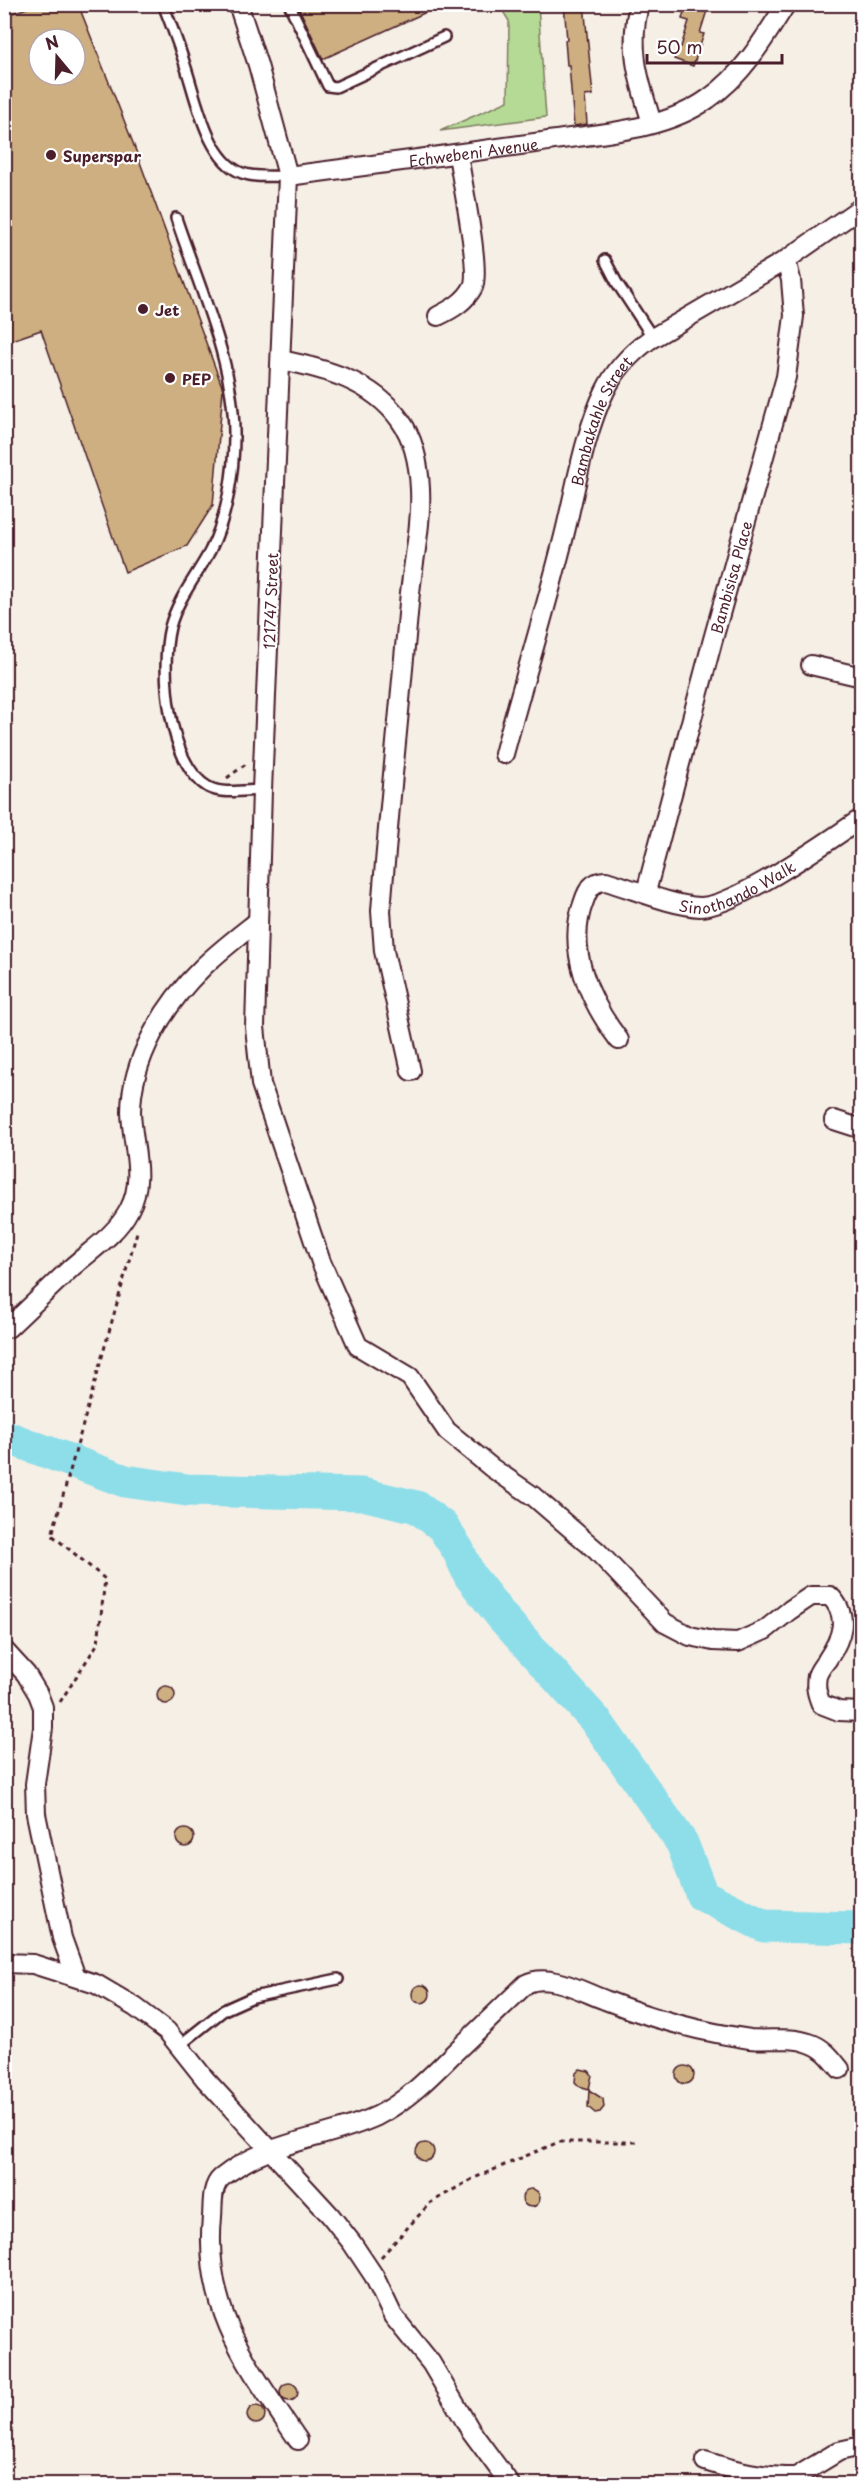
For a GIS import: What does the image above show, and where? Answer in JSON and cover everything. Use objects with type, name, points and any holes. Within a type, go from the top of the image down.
[{"type":"street","points":[[238,4],[258,65],[288,176]]},
{"type":"street","points":[[639,4],[634,28],[634,55],[652,123]]},
{"type":"street","name":"Echwebeni Avenue","points":[[288,176],[458,154],[652,123],[708,99],[758,50],[786,4]]},
{"type":"street","points":[[438,316],[456,307],[467,296],[474,284],[471,241],[458,154]]},
{"type":"street","name":"121747 Street","points":[[288,176],[262,790],[255,1027],[261,1084],[321,1262],[358,1346],[410,1377],[447,1431],[492,1468],[533,1496],[597,1551],[665,1623],[690,1636],[713,1641],[738,1642],[765,1630],[811,1596],[830,1596],[838,1605],[843,1622],[840,1638],[818,1673],[816,1689],[821,1704],[839,1711],[861,1712]]},
{"type":"street","name":"Bambakahle Street","points":[[504,754],[597,410],[604,392],[622,364],[633,352],[653,338],[786,260],[861,207]]},
{"type":"street","name":"Bambisisa Place","points":[[646,892],[786,377],[794,316],[791,280],[786,260]]},
{"type":"street","points":[[281,360],[321,368],[351,380],[383,401],[401,420],[411,440],[416,460],[420,489],[420,519],[409,598],[381,911],[384,951],[411,1071]]},
{"type":"street","points":[[811,665],[861,677]]},
{"type":"street","name":"Sinothando Walk","points":[[619,1040],[600,1016],[591,996],[577,938],[579,913],[590,888],[600,881],[698,907],[723,903],[789,866],[861,818]]},
{"type":"street","points":[[8,1328],[102,1243],[129,1210],[137,1184],[131,1113],[132,1090],[135,1072],[145,1047],[185,987],[202,967],[258,921]]},
{"type":"street","points":[[834,1120],[861,1129]]},
{"type":"street","points":[[4,1650],[26,1674],[43,1707],[43,1728],[35,1784],[36,1814],[62,1938],[76,1977]]},
{"type":"street","points":[[4,1963],[33,1964],[96,1984],[152,2019],[180,2045],[205,2079],[330,2215],[370,2270],[393,2316],[431,2363],[471,2431],[510,2484]]},
{"type":"street","points":[[298,2440],[238,2350],[229,2330],[213,2272],[210,2237],[214,2190],[219,2180],[271,2149],[378,2115],[418,2088],[532,1980],[545,1980],[569,1986],[610,2002],[694,2026],[751,2039],[798,2040],[811,2043],[826,2052],[840,2068]]},
{"type":"street","points":[[705,2461],[741,2473],[790,2481],[839,2451],[861,2446]]},
{"type":"lane","points":[[162,4],[174,32],[204,125],[215,147],[226,162],[243,174],[288,176]]},
{"type":"lane","points":[[289,4],[328,86],[336,87],[444,38]]},
{"type":"lane","points":[[176,218],[231,383],[235,439],[223,521],[210,550],[177,605],[165,655],[168,687],[178,746],[186,765],[197,779],[210,788],[227,792],[262,790]]},
{"type":"lane","points":[[605,260],[617,283],[653,338]]},
{"type":"lane","points":[[180,2045],[224,2010],[253,1997],[338,1979]]},
{"type":"path","points":[[210,788],[241,770],[265,735]]},
{"type":"path","points":[[43,1728],[99,1643],[105,1579],[52,1535],[138,1231]]},
{"type":"path","points":[[370,2270],[430,2203],[474,2178],[559,2142],[638,2142]]},
{"type":"green space","points":[[499,5],[538,5],[546,117],[440,131],[508,101],[509,21]]},
{"type":"building","points":[[38,4],[78,4],[133,143],[223,389],[213,505],[187,546],[125,572],[41,330],[9,341],[4,327],[4,16]]},
{"type":"building","points":[[297,4],[444,4],[323,59]]},
{"type":"building","points":[[564,4],[584,4],[593,95],[585,96],[587,124],[574,126],[569,65],[567,65]]},
{"type":"building","points":[[686,4],[709,4],[700,33],[704,34],[693,66],[674,59],[678,46],[681,47],[689,21],[682,19]]},
{"type":"building","points":[[166,1686],[172,1689],[175,1695],[172,1701],[166,1704],[160,1701],[157,1695],[160,1689]]},
{"type":"building","points":[[185,1829],[191,1832],[194,1838],[191,1844],[185,1847],[179,1844],[176,1838],[179,1832]]},
{"type":"building","points":[[421,1985],[427,1988],[430,1994],[427,2000],[421,2003],[415,2000],[412,1994],[415,1988]]},
{"type":"building","points":[[685,2066],[691,2069],[694,2075],[691,2081],[685,2084],[679,2081],[676,2075],[679,2069]]},
{"type":"building","points":[[580,2069],[589,2071],[592,2075],[589,2089],[575,2082],[576,2073]]},
{"type":"building","points":[[589,2090],[603,2099],[604,2107],[600,2112],[595,2113],[588,2107]]},
{"type":"building","points":[[425,2143],[431,2146],[434,2152],[431,2158],[425,2161],[419,2158],[416,2152],[419,2146]]},
{"type":"building","points":[[531,2189],[537,2192],[540,2198],[537,2204],[531,2207],[525,2204],[522,2198],[525,2192]]},
{"type":"building","points":[[289,2383],[295,2386],[298,2392],[295,2398],[289,2401],[283,2398],[280,2392],[283,2386]]},
{"type":"building","points":[[256,2406],[262,2409],[265,2415],[262,2421],[256,2424],[250,2421],[247,2415],[250,2409]]},
{"type":"waterway","points":[[4,1436],[125,1481],[187,1490],[362,1494],[417,1507],[442,1526],[458,1550],[470,1576],[503,1618],[597,1722],[682,1843],[702,1895],[764,1926],[862,1928]]},
{"type":"place","name":"Superspar","points":[[51,155]]},
{"type":"place","name":"Jet","points":[[143,309]]},
{"type":"place","name":"PEP","points":[[170,378]]}]
